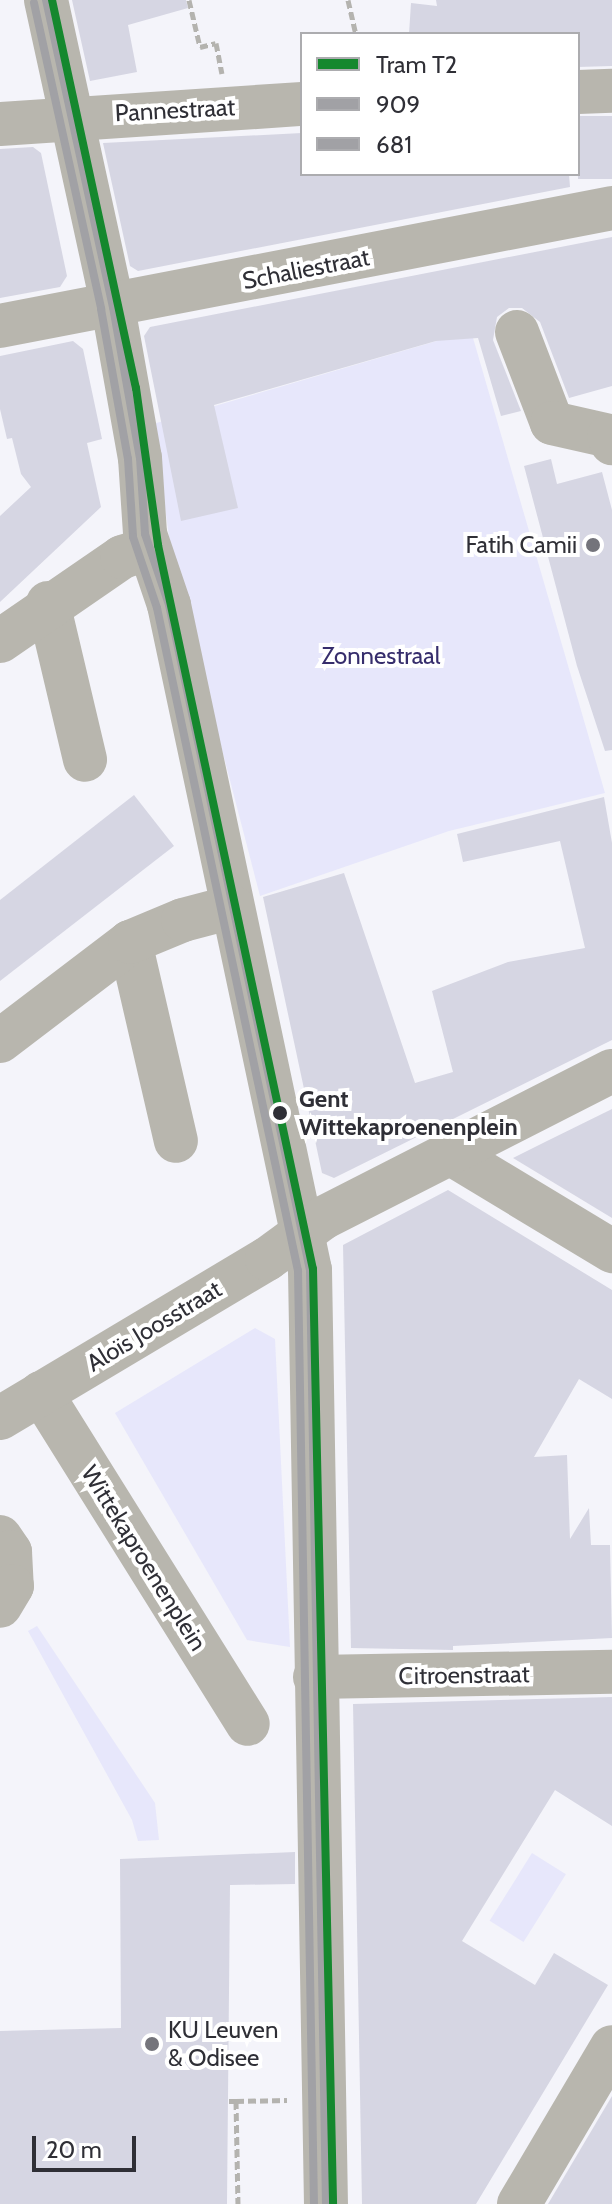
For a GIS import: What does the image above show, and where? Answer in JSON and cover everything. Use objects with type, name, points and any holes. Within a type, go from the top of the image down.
[{"type":"street","points":[[46,0],[113,307],[140,458],[149,549],[169,605],[222,909],[298,1236],[310,1270],[326,2204]]},
{"type":"street","points":[[580,92],[612,91]]},
{"type":"street","name":"Pannestraat","points":[[0,124],[300,104]]},
{"type":"street","name":"Schaliestraat","points":[[0,326],[113,307],[612,208]]},
{"type":"street","points":[[517,332],[552,423],[609,436],[612,443]]},
{"type":"street","points":[[0,641],[48,603],[122,557],[149,549]]},
{"type":"street","points":[[48,603],[85,760]]},
{"type":"street","points":[[0,1041],[130,942],[222,909]]},
{"type":"street","points":[[130,942],[176,1141]]},
{"type":"street","name":"Aloïs Joosstraat","points":[[0,1418],[298,1236],[448,1152],[612,1071]]},
{"type":"street","points":[[448,1152],[612,1251]]},
{"type":"street","name":"Wittekaproenenplein","points":[[41,1393],[248,1724]]},
{"type":"street","points":[[0,1537],[10,1552],[12,1586],[0,1606]]},
{"type":"street","name":"Citroenstraat","points":[[315,1677],[612,1672]]},
{"type":"street","points":[[519,2204],[612,2047]]},
{"type":"path","points":[[189,0],[200,47],[216,43],[229,108]]},
{"type":"path","points":[[348,0],[356,32]]},
{"type":"path","points":[[238,2204],[232,2101],[324,2100]]},
{"type":"green space","name":"Zonnestraal","points":[[471,331],[605,793],[449,831],[260,896],[172,557],[153,424]]},
{"type":"green space","points":[[255,1328],[275,1339],[290,1647],[247,1640],[115,1413]]},
{"type":"green space","points":[[37,1626],[155,1803],[159,1840],[138,1841],[132,1820],[28,1631]]},
{"type":"green space","points":[[532,1853],[566,1874],[524,1942],[490,1921]]},
{"type":"building","points":[[72,0],[186,0],[188,8],[128,25],[137,72],[90,81]]},
{"type":"building","points":[[436,0],[612,0],[612,66],[580,67],[580,32],[409,32],[411,3],[437,6]]},
{"type":"building","points":[[580,116],[612,116],[612,179],[578,179]]},
{"type":"building","points":[[300,133],[300,176],[569,176],[570,187],[138,271],[130,266],[103,143]]},
{"type":"building","points":[[33,147],[41,153],[67,276],[60,287],[0,298],[0,149]]},
{"type":"building","points":[[612,237],[612,386],[569,398],[540,322],[522,308],[509,308],[497,317],[493,340],[521,411],[501,416],[478,338],[436,341],[214,405],[238,508],[181,521],[144,336],[150,327]]},
{"type":"building","points":[[73,341],[83,349],[102,439],[87,443],[101,507],[0,602],[0,516],[31,487],[21,474],[12,438],[7,439],[0,409],[0,356]]},
{"type":"building","points":[[551,459],[557,484],[602,472],[612,510],[612,750],[605,751],[577,666],[524,466]]},
{"type":"building","points":[[134,795],[174,846],[0,981],[0,900]]},
{"type":"building","points":[[604,797],[612,843],[612,1040],[334,1178],[322,1173],[263,897],[344,873],[415,1083],[453,1072],[432,991],[508,962],[585,948],[560,841],[463,862],[457,834]]},
{"type":"building","points":[[612,1109],[612,1218],[513,1158],[545,1142]]},
{"type":"building","points":[[448,1190],[612,1290],[612,1399],[579,1379],[534,1457],[567,1455],[570,1539],[589,1508],[591,1545],[610,1545],[612,1638],[453,1646],[453,1650],[351,1648],[343,1245]]},
{"type":"building","points":[[612,1697],[612,1826],[555,1790],[462,1941],[535,1985],[554,1953],[608,1985],[476,2204],[362,2204],[353,1704]]},
{"type":"building","points":[[295,1852],[295,1884],[230,1885],[227,2204],[0,2204],[0,2031],[121,2028],[120,1859]]},
{"type":"building","points":[[612,2096],[612,2204],[548,2204]]},
{"type":"tram line","name":"T2","points":[[52,0],[136,388],[158,545],[313,1269],[333,2204]]},
{"type":"transit line","name":"909","points":[[46,0],[113,307],[140,458],[145,534],[169,605],[310,1270],[326,2204]]},
{"type":"transit line","name":"681","points":[[34,3],[101,309],[128,459],[133,537],[157,608],[298,1271],[314,2204]]},
{"type":"place","name":"Fatih Camii","points":[[593,545]]},
{"type":"place","name":"Gent Wittekaproenenplein","points":[[280,1113]]},
{"type":"place","name":"KU Leuven & Odisee","points":[[152,2044]]}]
